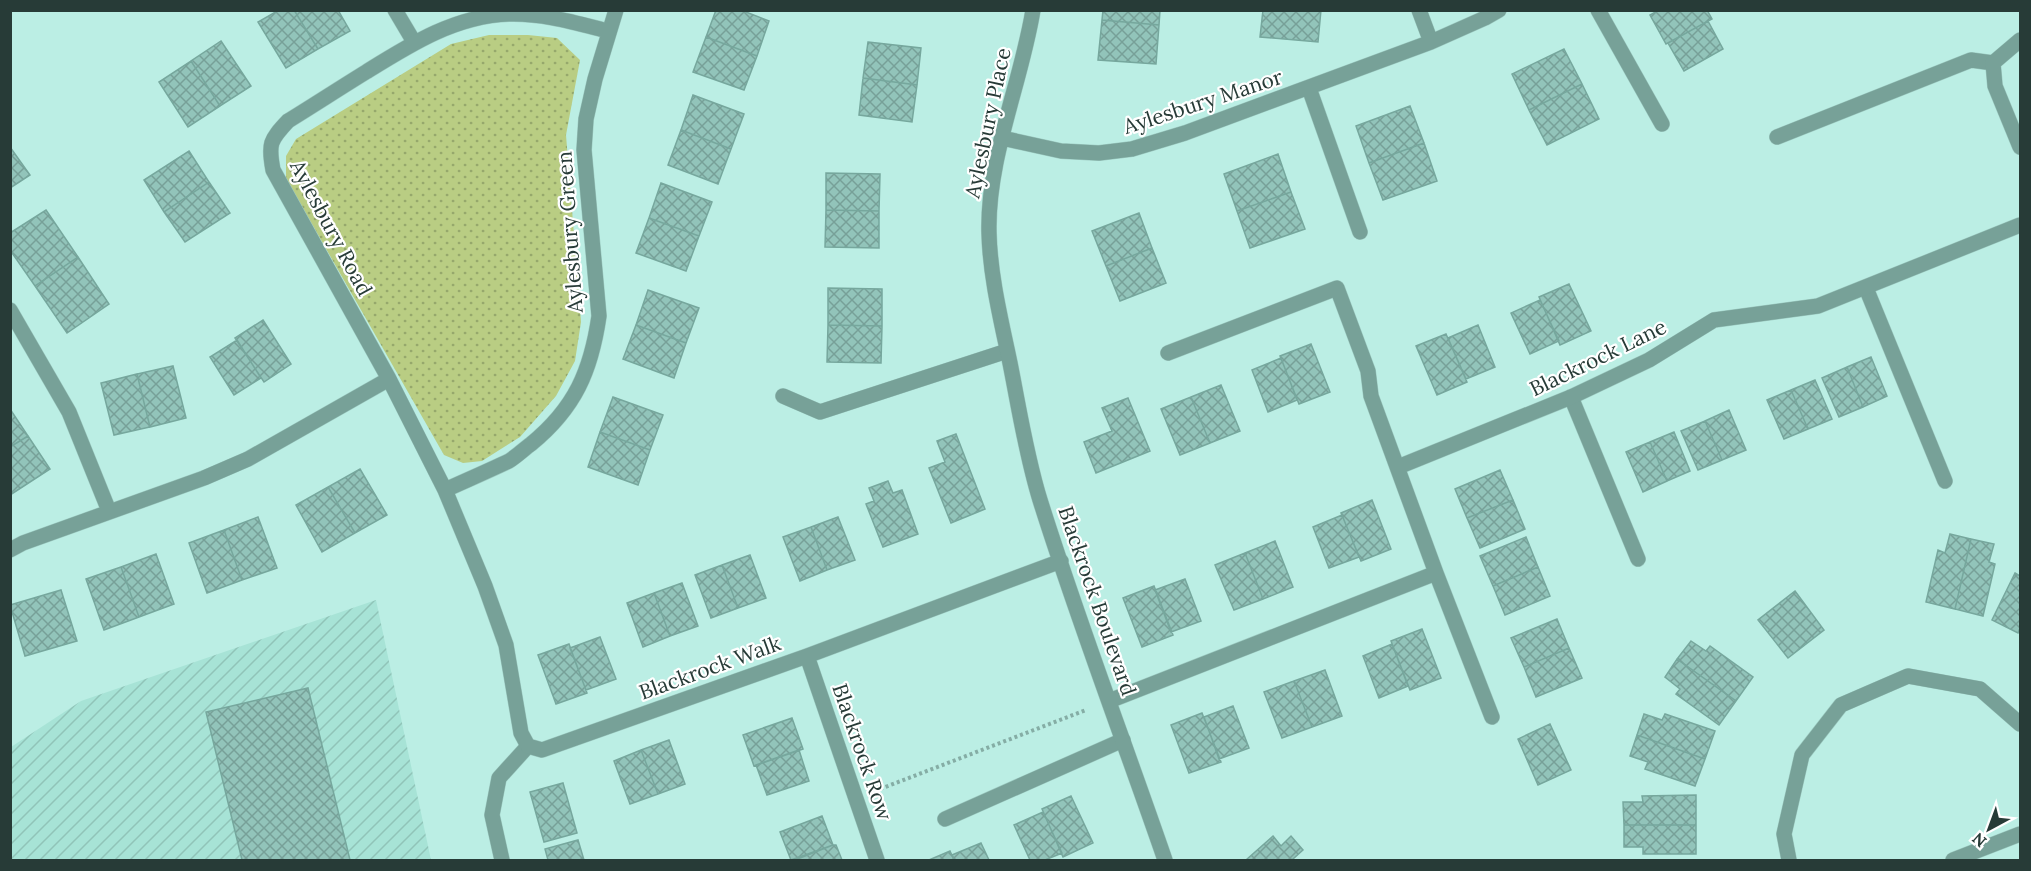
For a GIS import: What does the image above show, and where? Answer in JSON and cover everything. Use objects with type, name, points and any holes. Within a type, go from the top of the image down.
[{"type":"street","points":[[395,10],[414,42]]},
{"type":"street","name":"Aylesbury Green","points":[[446,490],[511,460],[544,434],[570,404],[585,375],[595,343],[599,316],[584,150],[586,119],[608,31],[616,10]]},
{"type":"street","name":"Aylesbury Place","points":[[1007,351],[993,272],[989,232],[992,188],[1033,10]]},
{"type":"street","points":[[1419,10],[1431,42]]},
{"type":"street","name":"Aylesbury Manor","points":[[1002,138],[1061,151],[1099,153],[1132,149],[1185,133],[1431,42],[1499,10]]},
{"type":"street","points":[[1598,10],[1662,124]]},
{"type":"street","name":"Aylesbury Road","points":[[528,746],[521,733],[506,645],[446,490],[389,379],[273,170],[269,149],[276,134],[288,121],[414,42],[442,28],[472,19],[509,14],[554,18],[608,31]]},
{"type":"street","points":[[1777,137],[1971,60],[1992,63],[2020,40]]},
{"type":"street","points":[[1992,63],[1995,86],[2020,147]]},
{"type":"street","name":"Aylesbury Manor","points":[[1309,88],[1360,232]]},
{"type":"street","name":"Blackrock Lane","points":[[1398,467],[1571,397],[1649,360],[1714,321],[1818,306],[2020,225]]},
{"type":"street","points":[[1168,353],[1337,288],[1368,371],[1371,396],[1492,717]]},
{"type":"street","points":[[1866,288],[1945,482]]},
{"type":"street","points":[[10,310],[69,412],[109,511]]},
{"type":"street","points":[[783,396],[820,412],[1007,351]]},
{"type":"street","name":"Blackrock Boulevard","points":[[1007,351],[1023,433],[1037,488],[1165,861]]},
{"type":"street","points":[[10,550],[109,511],[204,478],[248,459],[389,379]]},
{"type":"street","points":[[1571,397],[1638,559]]},
{"type":"street","name":"Blackrock Walk","points":[[528,746],[542,750],[807,656],[1061,561]]},
{"type":"street","points":[[1109,701],[1436,573]]},
{"type":"street","name":"Blackrock Row","points":[[807,656],[877,861]]},
{"type":"street","points":[[1789,861],[1784,834],[1802,755],[1841,705],[1908,676],[1980,689],[2020,724]]},
{"type":"street","points":[[945,819],[1124,740]]},
{"type":"street","points":[[502,861],[492,815],[499,778],[528,746]]},
{"type":"street","points":[[1953,861],[2020,834]]},
{"type":"path","points":[[856,798],[1109,701]]},
{"type":"shaded area","points":[[376,600],[431,860],[11,860],[11,747],[81,701]]},
{"type":"green space","points":[[489,35],[557,38],[580,60],[566,135],[581,322],[575,361],[556,396],[520,437],[482,461],[463,463],[444,455],[286,179],[286,156],[296,139],[451,44]]},
{"type":"building","points":[[279,10],[294,10],[318,49],[286,68],[258,22]]},
{"type":"building","points":[[294,10],[338,10],[350,31],[318,49]]},
{"type":"building","points":[[716,10],[741,10],[769,21],[757,56],[706,37]]},
{"type":"building","points":[[1103,10],[1160,10],[1159,25],[1102,20]]},
{"type":"building","points":[[1263,10],[1321,10],[1318,42],[1260,37]]},
{"type":"building","points":[[1659,10],[1707,10],[1712,19],[1666,44],[1650,15]]},
{"type":"building","points":[[1102,20],[1159,25],[1156,64],[1098,60]]},
{"type":"building","points":[[1708,21],[1723,49],[1684,71],[1668,43]]},
{"type":"building","points":[[706,37],[757,56],[744,90],[693,72]]},
{"type":"building","points":[[221,41],[251,86],[220,106],[191,61]]},
{"type":"building","points":[[868,42],[921,48],[917,85],[863,78]]},
{"type":"building","points":[[1564,49],[1582,84],[1529,110],[1512,74]]},
{"type":"building","points":[[191,61],[220,106],[188,127],[159,82]]},
{"type":"building","points":[[863,78],[917,85],[912,122],[859,115]]},
{"type":"building","points":[[1582,84],[1599,119],[1547,145],[1529,110]]},
{"type":"building","points":[[693,95],[744,114],[731,149],[681,130]]},
{"type":"building","points":[[1410,106],[1424,143],[1369,163],[1356,126]]},
{"type":"building","points":[[681,130],[731,149],[718,184],[668,165]]},
{"type":"building","points":[[1424,143],[1437,181],[1383,200],[1369,163]]},
{"type":"building","points":[[10,147],[30,175],[10,188]]},
{"type":"building","points":[[189,151],[209,182],[164,212],[144,180]]},
{"type":"building","points":[[1278,154],[1291,192],[1237,211],[1224,174]]},
{"type":"building","points":[[826,173],[880,174],[879,211],[826,210]]},
{"type":"building","points":[[209,182],[230,213],[185,242],[164,212]]},
{"type":"building","points":[[661,183],[712,202],[699,236],[649,218]]},
{"type":"building","points":[[1291,192],[1305,229],[1250,248],[1237,211]]},
{"type":"building","points":[[46,210],[78,257],[35,286],[10,250],[10,233]]},
{"type":"building","points":[[826,210],[879,211],[879,248],[825,247]]},
{"type":"building","points":[[1139,213],[1152,248],[1106,266],[1092,231]]},
{"type":"building","points":[[649,218],[699,236],[686,271],[636,253]]},
{"type":"building","points":[[1152,248],[1166,283],[1120,301],[1106,266]]},
{"type":"building","points":[[78,257],[109,304],[67,333],[35,286]]},
{"type":"building","points":[[1569,284],[1591,331],[1560,345],[1539,297]]},
{"type":"building","points":[[828,288],[882,289],[882,326],[828,325]]},
{"type":"building","points":[[648,290],[699,308],[686,343],[636,325]]},
{"type":"building","points":[[1540,300],[1559,341],[1530,354],[1511,313]]},
{"type":"building","points":[[263,320],[291,364],[264,382],[235,338]]},
{"type":"building","points":[[636,325],[686,343],[674,378],[623,359]]},
{"type":"building","points":[[828,325],[882,326],[881,363],[827,362]]},
{"type":"building","points":[[1478,325],[1495,367],[1466,379],[1448,338]]},
{"type":"building","points":[[1446,334],[1467,382],[1437,395],[1416,346]]},
{"type":"building","points":[[237,340],[261,378],[234,395],[210,357]]},
{"type":"building","points":[[1311,344],[1330,392],[1299,404],[1280,356]]},
{"type":"building","points":[[1871,357],[1887,396],[1863,407],[1847,367]]},
{"type":"building","points":[[1281,358],[1297,400],[1268,412],[1252,370]]},
{"type":"building","points":[[173,366],[186,418],[150,427],[137,374]]},
{"type":"building","points":[[1847,367],[1863,407],[1839,417],[1822,378]]},
{"type":"building","points":[[137,374],[150,427],[114,435],[101,383]]},
{"type":"building","points":[[1815,380],[1832,419],[1808,429],[1791,390]]},
{"type":"building","points":[[1221,385],[1240,431],[1210,443],[1191,397]]},
{"type":"building","points":[[1791,390],[1808,429],[1784,439],[1767,400]]},
{"type":"building","points":[[613,397],[663,415],[650,450],[600,432]]},
{"type":"building","points":[[1191,397],[1210,443],[1180,455],[1161,409]]},
{"type":"building","points":[[1128,398],[1150,451],[1096,473],[1084,442],[1112,431],[1102,408]]},
{"type":"building","points":[[10,409],[28,436],[10,447]]},
{"type":"building","points":[[1729,410],[1746,450],[1722,460],[1705,421]]},
{"type":"building","points":[[1705,421],[1722,460],[1698,470],[1681,431]]},
{"type":"building","points":[[600,432],[650,450],[638,485],[588,467]]},
{"type":"building","points":[[1674,432],[1690,471],[1667,481],[1650,442]]},
{"type":"building","points":[[956,434],[985,509],[951,523],[929,468],[945,462],[937,441]]},
{"type":"building","points":[[28,436],[50,469],[10,495],[10,447]]},
{"type":"building","points":[[1650,442],[1667,481],[1643,492],[1626,452]]},
{"type":"building","points":[[360,469],[387,515],[355,533],[328,487]]},
{"type":"building","points":[[1500,470],[1513,500],[1467,518],[1455,489]]},
{"type":"building","points":[[888,481],[893,493],[902,490],[918,534],[883,547],[866,504],[874,501],[869,488]]},
{"type":"building","points":[[328,487],[355,533],[322,552],[296,505]]},
{"type":"building","points":[[1372,500],[1391,549],[1361,561],[1341,513]]},
{"type":"building","points":[[1513,500],[1525,529],[1480,548],[1467,518]]},
{"type":"building","points":[[1342,515],[1359,557],[1329,568],[1313,527]]},
{"type":"building","points":[[258,517],[277,568],[242,580],[224,530]]},
{"type":"building","points":[[838,517],[855,560],[827,570],[811,527]]},
{"type":"building","points":[[811,527],[827,570],[800,581],[783,537]]},
{"type":"building","points":[[224,530],[242,580],[207,593],[189,543]]},
{"type":"building","points":[[1950,534],[1971,539],[1955,609],[1926,602],[1938,550],[1945,553]]},
{"type":"building","points":[[1526,537],[1538,567],[1493,586],[1480,556]]},
{"type":"building","points":[[1971,539],[1994,544],[1989,562],[1995,564],[1983,616],[1955,609]]},
{"type":"building","points":[[1275,541],[1293,587],[1263,599],[1245,553]]},
{"type":"building","points":[[1245,553],[1263,599],[1234,610],[1215,565]]},
{"type":"building","points":[[156,554],[174,604],[139,617],[121,567]]},
{"type":"building","points":[[750,555],[766,598],[738,608],[722,565]]},
{"type":"building","points":[[722,565],[738,608],[711,618],[695,575]]},
{"type":"building","points":[[121,567],[139,617],[104,630],[86,579]]},
{"type":"building","points":[[1538,567],[1550,596],[1505,615],[1493,586]]},
{"type":"building","points":[[2015,573],[2020,576],[2020,628],[2018,633],[1992,620]]},
{"type":"building","points":[[1185,579],[1201,621],[1171,632],[1155,590]]},
{"type":"building","points":[[682,583],[698,626],[670,636],[654,593]]},
{"type":"building","points":[[1154,586],[1173,635],[1142,647],[1123,598]]},
{"type":"building","points":[[61,590],[77,641],[25,656],[10,605]]},
{"type":"building","points":[[1795,591],[1824,630],[1788,658],[1758,620]]},
{"type":"building","points":[[654,593],[670,636],[643,647],[627,603]]},
{"type":"building","points":[[1557,619],[1569,648],[1524,667],[1511,638]]},
{"type":"building","points":[[1422,629],[1441,678],[1410,690],[1391,641]]},
{"type":"building","points":[[600,637],[616,679],[586,690],[570,648]]},
{"type":"building","points":[[1691,641],[1706,651],[1710,646],[1753,677],[1736,701],[1677,659]]},
{"type":"building","points":[[569,644],[587,693],[556,704],[538,655]]},
{"type":"building","points":[[1392,644],[1408,686],[1379,698],[1363,656]]},
{"type":"building","points":[[1569,648],[1582,678],[1536,697],[1524,667]]},
{"type":"building","points":[[1677,659],[1736,701],[1719,725],[1676,694],[1680,689],[1665,677]]},
{"type":"building","points":[[1325,670],[1342,716],[1312,727],[1294,681]]},
{"type":"building","points":[[1294,681],[1312,727],[1282,738],[1264,692]]},
{"type":"building","points":[[308,688],[350,860],[242,860],[206,712]]},
{"type":"building","points":[[1233,706],[1249,748],[1219,759],[1204,717]]},
{"type":"building","points":[[1202,713],[1221,762],[1189,773],[1171,725]]},
{"type":"building","points":[[1644,714],[1662,720],[1665,714],[1715,731],[1705,759],[1637,735]]},
{"type":"building","points":[[792,718],[803,749],[754,766],[743,735]]},
{"type":"building","points":[[1550,724],[1571,770],[1538,785],[1518,739]]},
{"type":"building","points":[[1637,735],[1705,759],[1695,786],[1645,769],[1648,762],[1630,756]]},
{"type":"building","points":[[669,740],[685,784],[658,794],[641,750]]},
{"type":"building","points":[[641,750],[658,794],[630,804],[614,761]]},
{"type":"building","points":[[799,750],[809,781],[767,795],[756,765]]},
{"type":"building","points":[[563,783],[577,833],[544,842],[530,792]]},
{"type":"building","points":[[1696,795],[1696,825],[1624,825],[1623,802],[1643,802],[1642,796]]},
{"type":"building","points":[[1071,796],[1093,843],[1063,857],[1042,809]]},
{"type":"building","points":[[1043,812],[1062,853],[1045,860],[1030,860],[1014,825]]},
{"type":"building","points":[[822,816],[833,845],[791,860],[780,832]]},
{"type":"building","points":[[1624,825],[1696,825],[1696,854],[1643,854],[1643,847],[1624,847]]},
{"type":"building","points":[[1273,836],[1281,846],[1291,836],[1303,850],[1294,860],[1246,860]]},
{"type":"building","points":[[578,840],[584,860],[548,860],[545,849]]},
{"type":"building","points":[[981,843],[989,860],[954,860],[952,855]]},
{"type":"building","points":[[836,845],[842,860],[795,860]]},
{"type":"building","points":[[950,851],[954,860],[929,860]]}]
